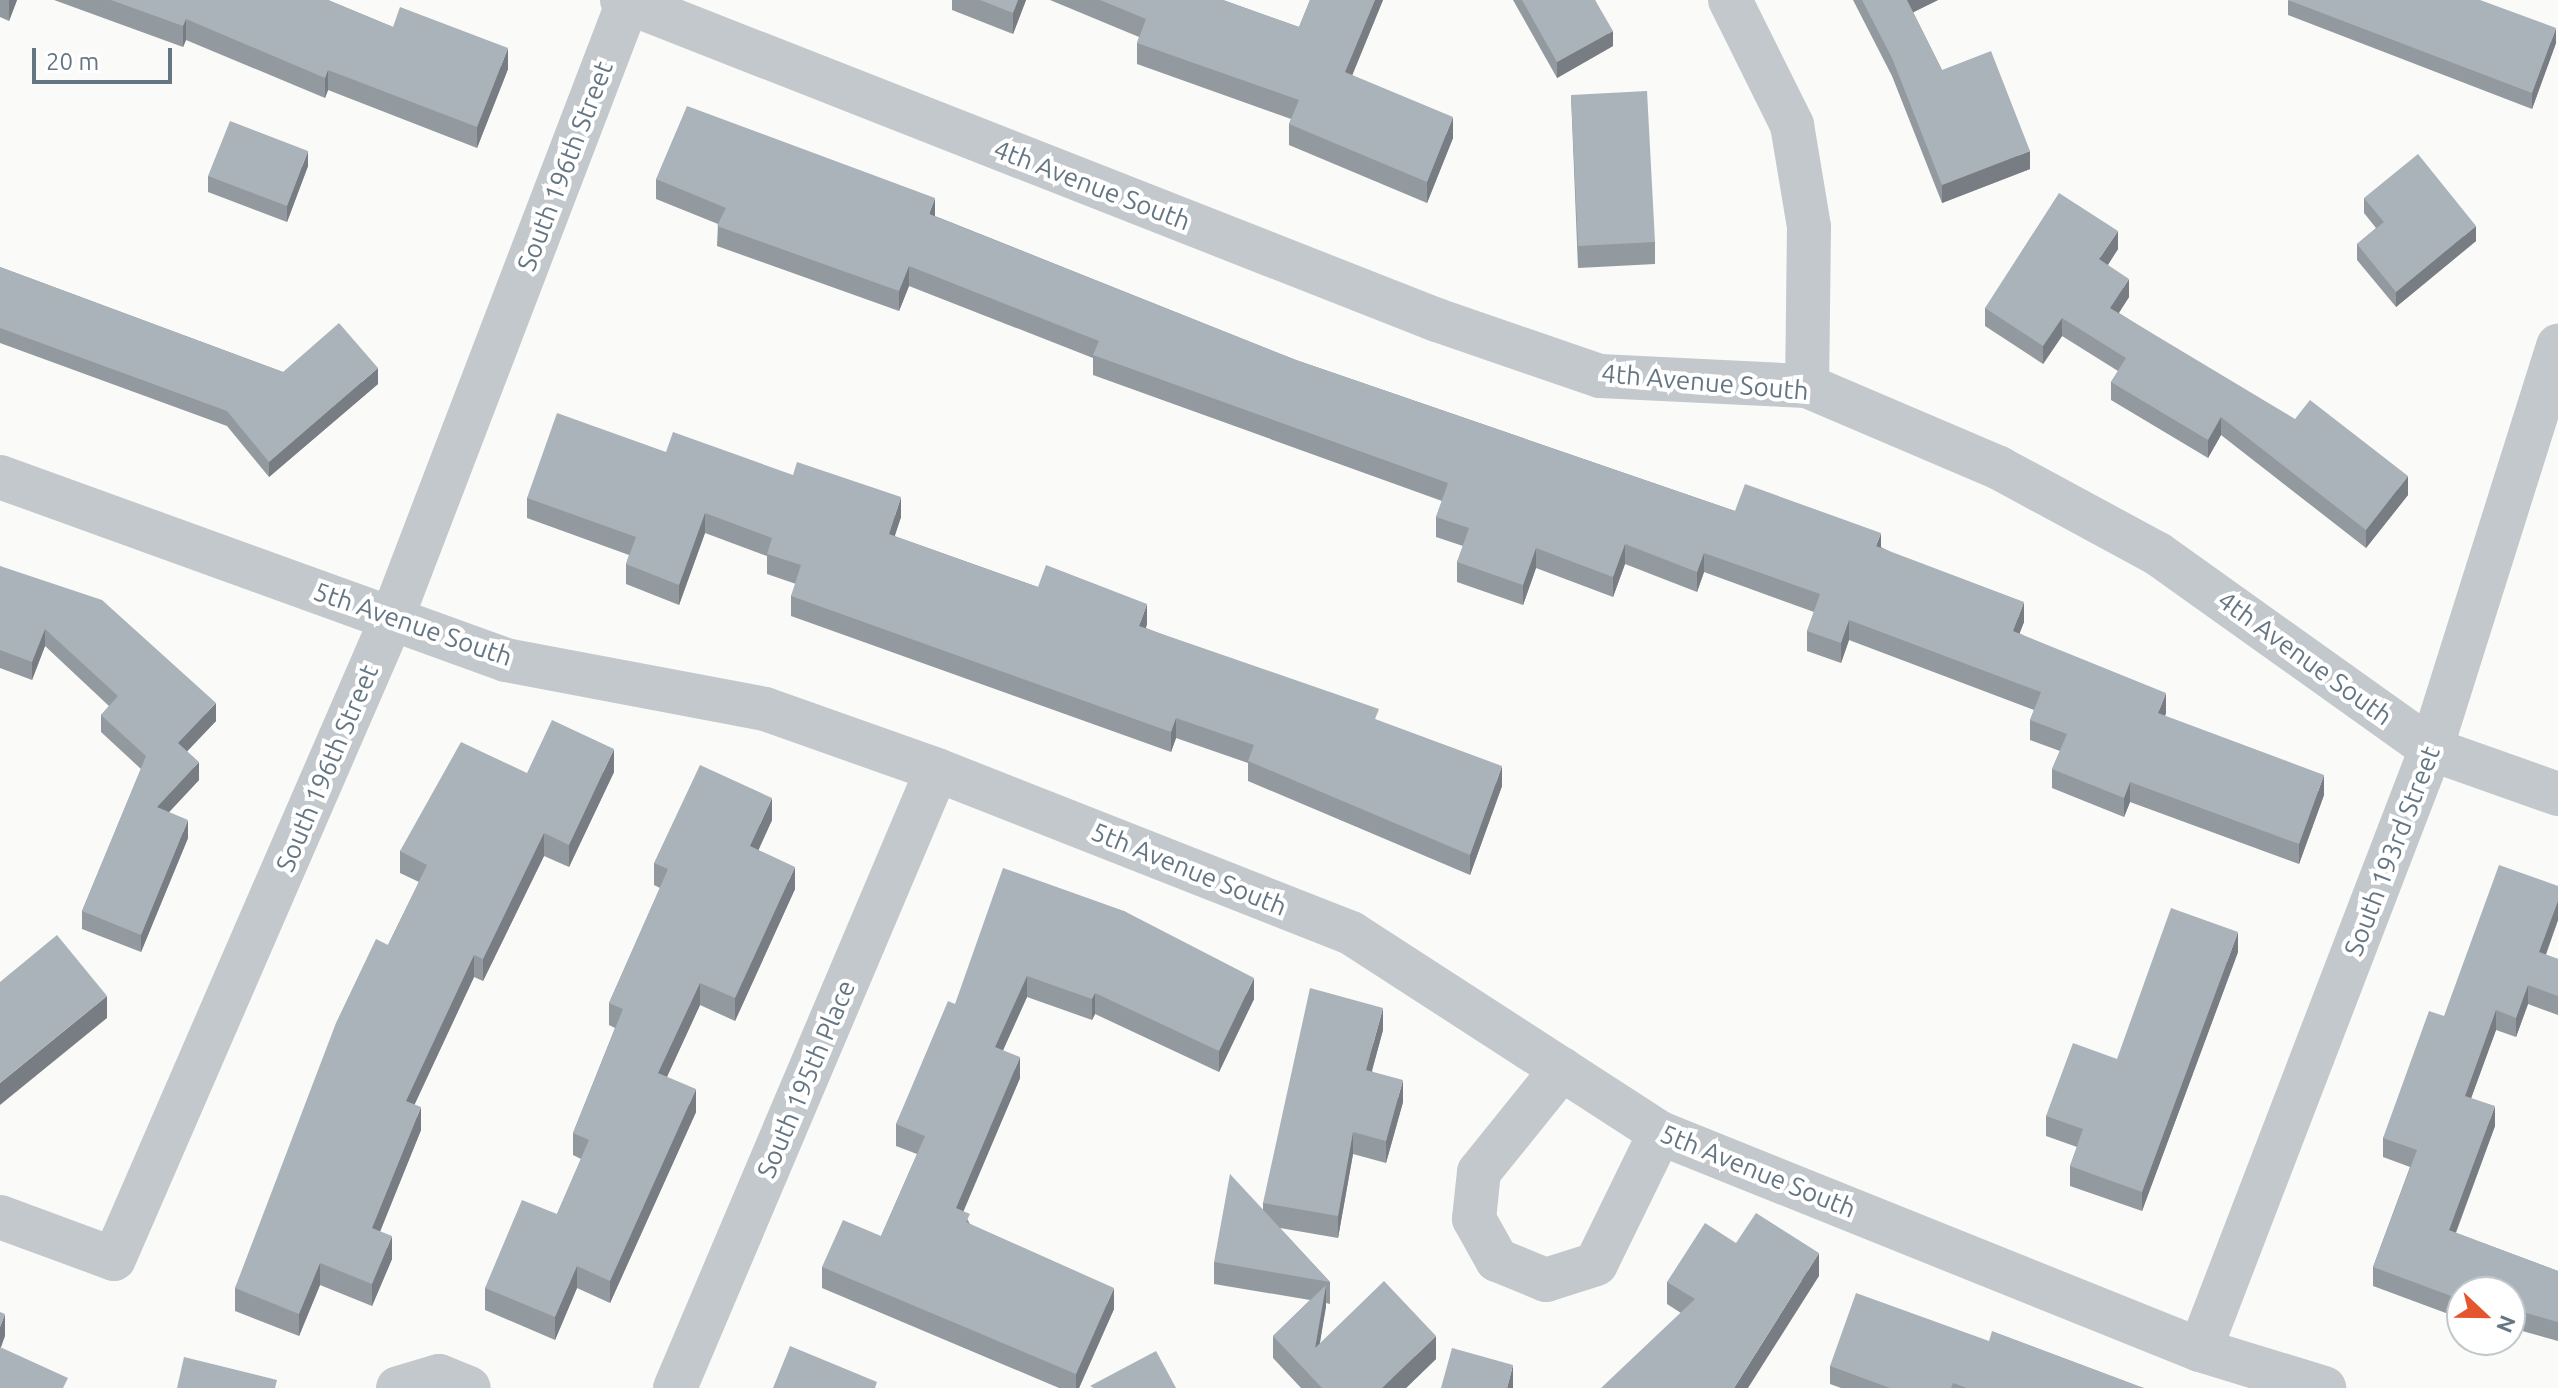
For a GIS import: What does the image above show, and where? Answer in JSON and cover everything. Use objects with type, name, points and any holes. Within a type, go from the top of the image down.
[{"type":"street","points":[[1730,0],[1792,125],[1809,227],[1807,386]]},
{"type":"street","name":"4th Avenue South","points":[[625,1],[1437,320],[1600,376],[1807,386],[1999,468],[2158,554],[2431,749],[2558,794]]},
{"type":"street","name":"South 196th Street","points":[[0,1217],[114,1259],[392,618],[625,1]]},
{"type":"street","name":"South 193rd Street","points":[[2200,1350],[2431,749],[2558,345]]},
{"type":"street","name":"5th Avenue South","points":[[0,477],[506,660],[765,709],[937,770],[1351,933],[1660,1133],[2200,1350],[2324,1388]]},
{"type":"street","name":"South 195th Place","points":[[675,1388],[937,770]]},
{"type":"street","points":[[1562,1069],[1479,1172],[1474,1219],[1497,1260],[1546,1280],[1596,1264],[1660,1133]]},
{"type":"street","points":[[398,1388],[439,1376],[469,1388]]},
{"type":"building","points":[[111,0],[328,0],[393,27],[400,7],[508,48],[477,127],[328,70],[325,78],[186,19],[183,26]]},
{"type":"building","points":[[980,0],[1018,0],[1013,13]]},
{"type":"building","points":[[1100,0],[1223,0],[1299,27],[1310,0],[1375,0],[1345,72],[1453,117],[1427,182],[1289,124],[1299,100],[1137,43],[1146,19]]},
{"type":"building","points":[[1522,0],[1595,0],[1613,31],[1557,62]]},
{"type":"building","points":[[1862,0],[1907,0],[1942,70],[1991,51],[2030,151],[1942,185],[1892,58]]},
{"type":"building","points":[[2288,0],[2480,0],[2556,28],[2532,93]]},
{"type":"building","points":[[1647,91],[1655,242],[1578,246],[1571,95]]},
{"type":"building","points":[[687,106],[935,198],[929,214],[1296,360],[1735,511],[1745,484],[1881,533],[1876,546],[2024,602],[2013,631],[2166,693],[2158,713],[2324,775],[2299,844],[2130,782],[2124,798],[2052,769],[2067,734],[2030,720],[2041,692],[1849,620],[1841,643],[1807,631],[1820,594],[1704,553],[1697,572],[1625,544],[1613,577],[1536,548],[1523,585],[1457,562],[1469,528],[1436,517],[1448,483],[1093,355],[1099,341],[909,266],[899,291],[717,226],[726,208],[656,179]]},
{"type":"building","points":[[230,121],[308,151],[287,206],[208,176]]},
{"type":"building","points":[[2418,154],[2476,226],[2396,292],[2357,244],[2384,222],[2364,198]]},
{"type":"building","points":[[2059,193],[2118,231],[2099,259],[2129,279],[2110,308],[2295,419],[2310,400],[2408,476],[2366,530],[2221,417],[2208,440],[2111,382],[2126,358],[2062,318],[2043,346],[1985,308]]},
{"type":"building","points":[[0,267],[283,372],[339,323],[378,368],[269,462],[227,411],[0,328]]},
{"type":"building","points":[[557,413],[666,452],[673,432],[793,475],[797,462],[901,497],[889,534],[1038,587],[1046,565],[1147,604],[1139,626],[1379,709],[1375,719],[1502,766],[1470,855],[1248,761],[1254,745],[1176,718],[1171,732],[791,596],[801,565],[767,554],[772,538],[705,513],[679,585],[626,564],[636,537],[527,498]]},
{"type":"building","points":[[0,566],[102,600],[216,703],[178,743],[199,762],[157,807],[188,820],[141,935],[82,911],[146,756],[101,715],[118,696],[45,629],[32,662],[0,650]]},
{"type":"building","points":[[552,720],[614,749],[569,845],[544,833],[483,959],[474,955],[406,1101],[421,1107],[372,1228],[392,1236],[372,1284],[320,1263],[299,1314],[235,1288],[336,1023],[376,939],[388,945],[427,865],[400,851],[461,742],[527,773]]},
{"type":"building","points":[[700,765],[772,798],[750,846],[795,867],[735,998],[700,983],[658,1073],[696,1089],[610,1281],[577,1266],[555,1317],[485,1288],[522,1200],[557,1214],[589,1140],[573,1133],[623,1009],[609,1003],[668,869],[654,863]]},
{"type":"building","points":[[2499,865],[2558,886],[2558,901],[2539,952],[2558,959],[2558,996],[2528,985],[2516,1018],[2496,1010],[2465,1096],[2495,1106],[2449,1230],[2558,1271],[2558,1322],[2526,1313],[2526,1276],[2446,1276],[2446,1294],[2373,1267],[2417,1150],[2383,1138],[2429,1011],[2444,1016]]},
{"type":"building","points":[[1003,868],[1124,911],[1254,978],[1219,1051],[1095,993],[1092,999],[1027,976],[995,1047],[1020,1057],[956,1208],[970,1214],[966,1222],[1114,1288],[1076,1374],[822,1267],[843,1220],[881,1236],[925,1136],[896,1124],[948,1001],[955,1004]]},
{"type":"building","points":[[2171,908],[2238,932],[2142,1192],[2070,1166],[2083,1129],[2046,1116],[2073,1043],[2117,1059]]},
{"type":"building","points":[[57,935],[107,996],[0,1083],[0,982]]},
{"type":"building","points":[[1310,988],[1383,1008],[1366,1070],[1403,1080],[1386,1141],[1353,1132],[1338,1216],[1263,1203]]},
{"type":"building","points":[[1230,1174],[1330,1282],[1214,1262]]},
{"type":"building","points":[[1756,1213],[1819,1253],[1734,1388],[1601,1388],[1695,1299],[1667,1282],[1705,1223],[1736,1243]]},
{"type":"building","points":[[1384,1281],[1436,1336],[1382,1388],[1322,1388],[1273,1336],[1326,1285],[1315,1348]]},
{"type":"building","points":[[1856,1293],[1989,1341],[1992,1331],[2144,1388],[1967,1388],[1953,1383],[1951,1388],[1890,1388],[1830,1366]]},
{"type":"building","points":[[790,1346],[877,1382],[875,1388],[773,1388]]},
{"type":"building","points":[[0,1347],[68,1378],[63,1388],[0,1388]]},
{"type":"building","points":[[1452,1348],[1513,1365],[1507,1388],[1441,1388]]},
{"type":"building","points":[[1156,1351],[1176,1388],[1090,1386]]},
{"type":"building","points":[[184,1357],[277,1380],[275,1388],[177,1388]]}]
